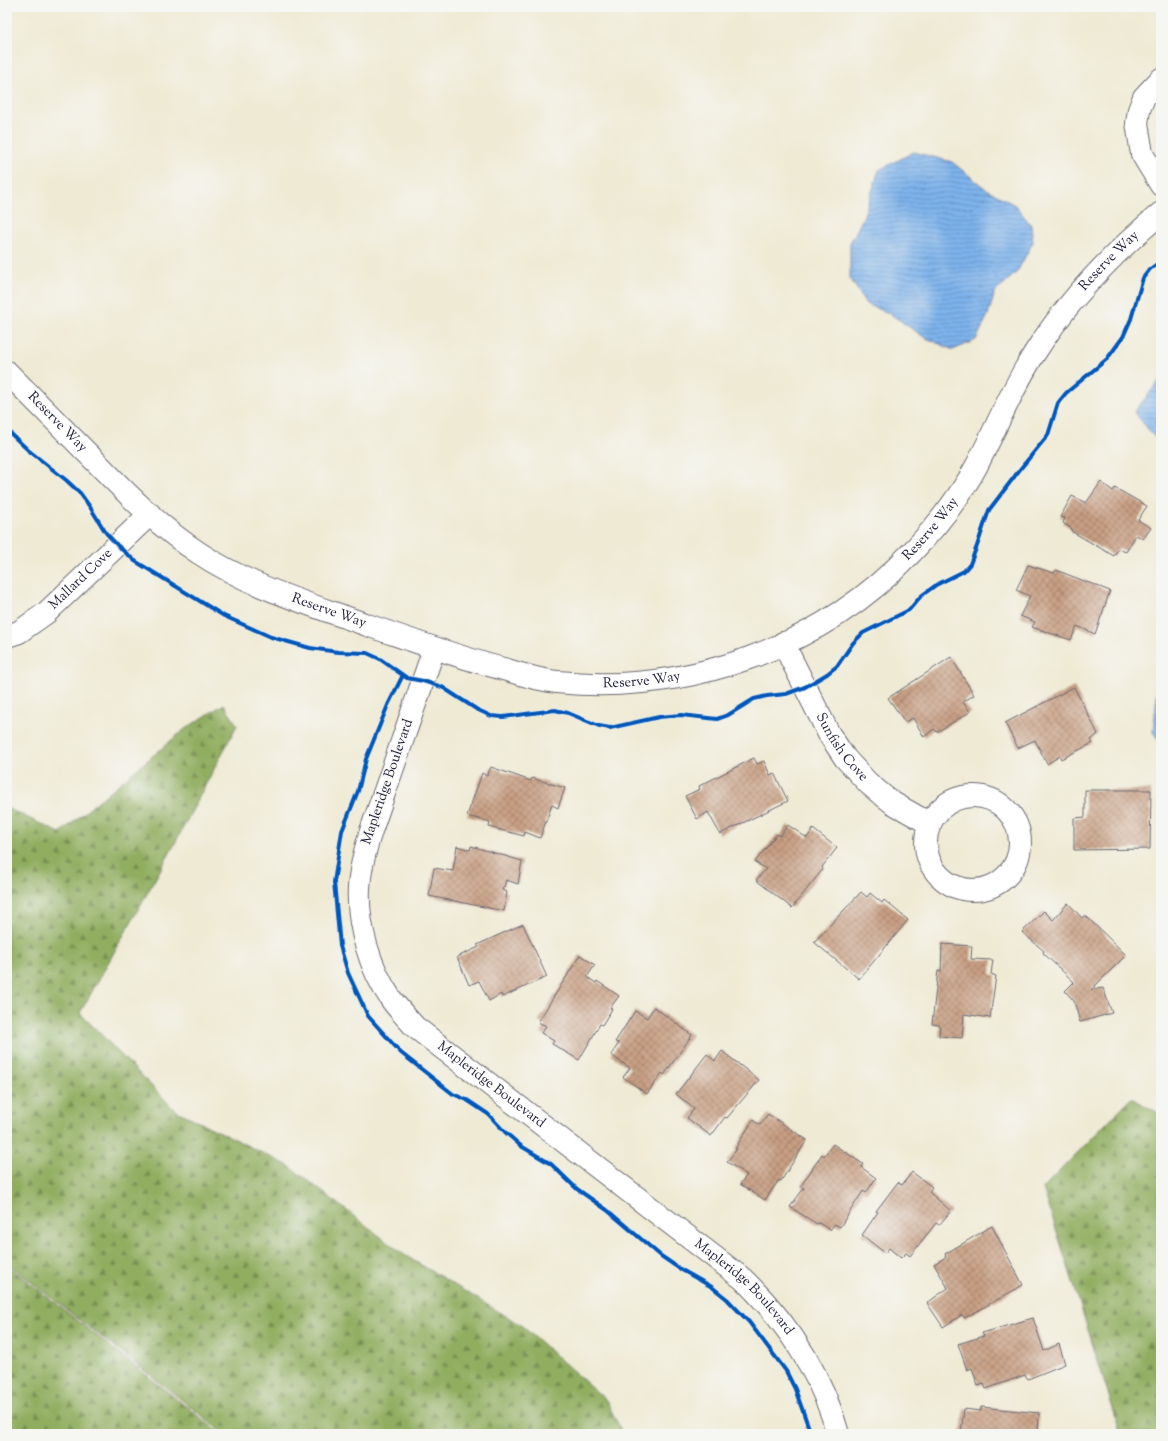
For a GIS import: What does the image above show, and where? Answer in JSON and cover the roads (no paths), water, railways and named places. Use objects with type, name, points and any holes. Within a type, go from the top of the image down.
[{"type":"street","points":[[1161,79],[1144,97],[1139,110],[1138,123],[1142,154],[1161,185]]},
{"type":"street","name":"Reserve Way","points":[[7,372],[122,490],[195,551],[223,569],[245,579],[302,602],[434,648],[493,667],[555,681],[588,683],[625,682],[692,675],[736,663],[783,643],[821,624],[852,605],[882,581],[909,556],[934,528],[976,467],[1010,398],[1033,356],[1060,316],[1090,279],[1123,245],[1161,213]]},
{"type":"street","name":"Mallard Cove","points":[[7,636],[18,632],[46,613],[150,514]]},
{"type":"street","name":"Sunfish Cove","points":[[783,643],[828,734],[845,758],[880,794],[930,824]]},
{"type":"street","name":"Mapleridge Boulevard","points":[[434,648],[371,831],[361,872],[359,889],[361,923],[372,964],[380,981],[391,999],[415,1026],[718,1258],[748,1283],[783,1324],[809,1365],[829,1405],[838,1434]]},
{"type":"street","points":[[966,796],[982,796],[997,802],[1009,811],[1017,824],[1021,839],[1020,855],[1013,870],[1003,881],[989,889],[973,891],[957,888],[944,881],[933,869],[927,855],[926,839],[930,824],[939,811],[951,801],[966,796]]},
{"type":"water","points":[[914,152],[952,162],[986,189],[1015,205],[1031,225],[1033,242],[1017,272],[995,292],[988,315],[976,340],[953,350],[924,337],[889,313],[866,304],[850,278],[850,243],[863,218],[879,170]]},
{"type":"water","points":[[1161,379],[1161,445],[1134,412]]},
{"type":"water","points":[[1161,674],[1161,744],[1153,732],[1159,676]]}]
